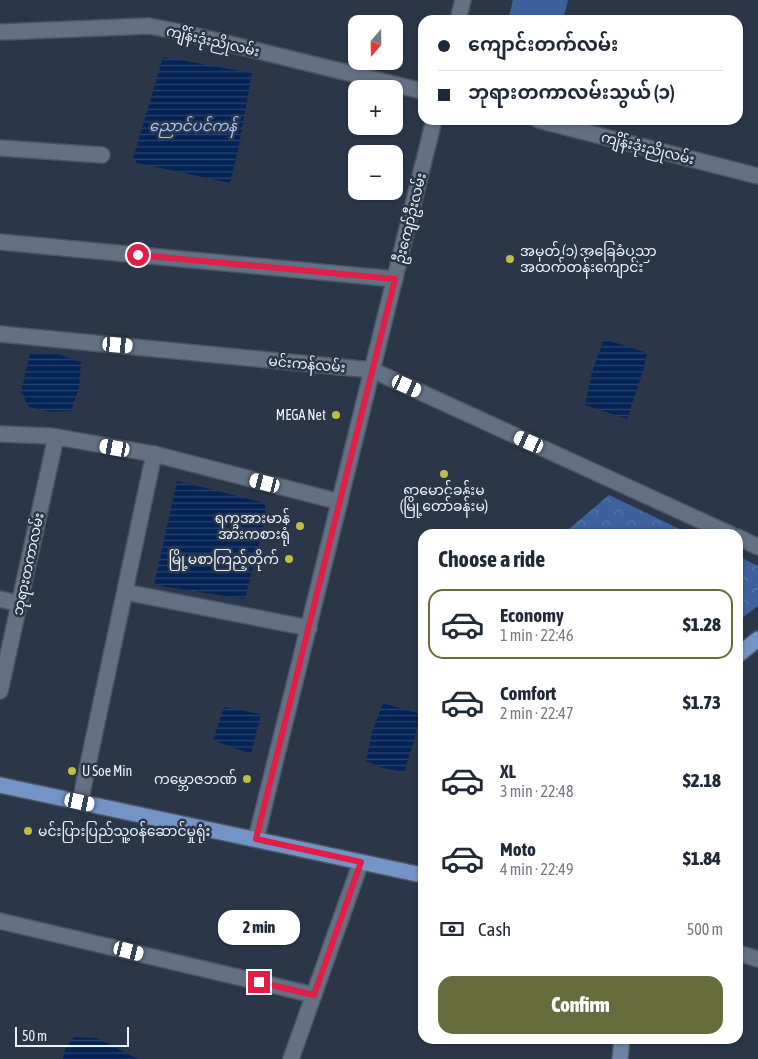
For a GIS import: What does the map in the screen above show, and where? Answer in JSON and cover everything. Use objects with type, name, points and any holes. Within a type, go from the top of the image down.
[{"type":"main road","points":[[743,651],[758,639]]},
{"type":"main road","points":[[0,785],[418,874]]},
{"type":"street","points":[[459,15],[463,0]]},
{"type":"street","name":"ကျိန်းဒုံးညိုလမ်း","points":[[0,32],[149,26],[418,90]]},
{"type":"street","name":"ဦးကျော်ဦးလမ်း","points":[[256,839],[433,125]]},
{"type":"street","name":"ကျိန်းဒုံးညိုလမ်း","points":[[558,125],[758,176]]},
{"type":"street","points":[[0,148],[102,155]]},
{"type":"street","points":[[0,242],[395,279]]},
{"type":"street","name":"မင်းကန်လမ်း","points":[[0,334],[372,370],[719,529]]},
{"type":"street","points":[[0,434],[56,437],[154,454],[340,502]]},
{"type":"street","name":"ဘုရားတကာလမ်း","points":[[0,686],[56,437]]},
{"type":"street","points":[[80,802],[154,454]]},
{"type":"street","points":[[743,540],[758,547]]},
{"type":"street","points":[[125,592],[308,628]]},
{"type":"street","points":[[0,599],[19,604]]},
{"type":"street","points":[[291,1059],[361,862]]},
{"type":"street","points":[[0,921],[314,995]]},
{"type":"street","points":[[743,954],[758,959]]},
{"type":"street","points":[[620,1059],[622,1044]]},
{"type":"green space","points":[[513,0],[568,0],[564,15],[509,15]]},
{"type":"green space","points":[[609,495],[680,529],[569,529]]},
{"type":"green space","points":[[743,558],[758,566],[758,606],[743,617]]},
{"type":"water","name":"ညောင်ပင်ကန်","points":[[163,57],[252,73],[238,151],[230,183],[137,163],[133,158]]},
{"type":"water","points":[[604,339],[647,353],[627,419],[585,405],[592,372]]},
{"type":"water","points":[[54,353],[81,362],[79,388],[71,411],[51,412],[29,407],[21,392],[30,354]]},
{"type":"water","points":[[177,481],[265,503],[266,516],[245,599],[154,585]]},
{"type":"water","points":[[383,703],[418,713],[413,744],[404,772],[383,768],[366,761],[372,732]]},
{"type":"water","points":[[224,707],[261,714],[251,754],[213,740]]},
{"type":"water","points":[[74,1037],[97,1038],[138,1059],[63,1059],[65,1049]]},
{"type":"place","name":"အမှတ် (၁) အခြေခံပညာ အထက်တန်းကျောင်း","points":[[510,259]]},
{"type":"place","name":"MEGA Net","points":[[336,415]]},
{"type":"place","name":"ရာမောင်ခန်းမ (မြို့တော်ခန်းမ)","points":[[444,474]]},
{"type":"place","name":"ရက္ခအားမာန် အားကစားရုံ","points":[[300,526]]},
{"type":"place","name":"မြို့မစာကြည့်တိုက်","points":[[289,559]]},
{"type":"place","name":"U Soe Min","points":[[72,771]]},
{"type":"place","name":"ကမ္ဘောဇဘဏ်","points":[[247,779]]},
{"type":"place","name":"မင်းပြားပြည်သူ့ဝန်ဆောင်မှုရုံး","points":[[28,831]]},
{"type":"route","points":[[138,255],[395,279],[256,839],[361,862],[314,995],[259,982]]}]
